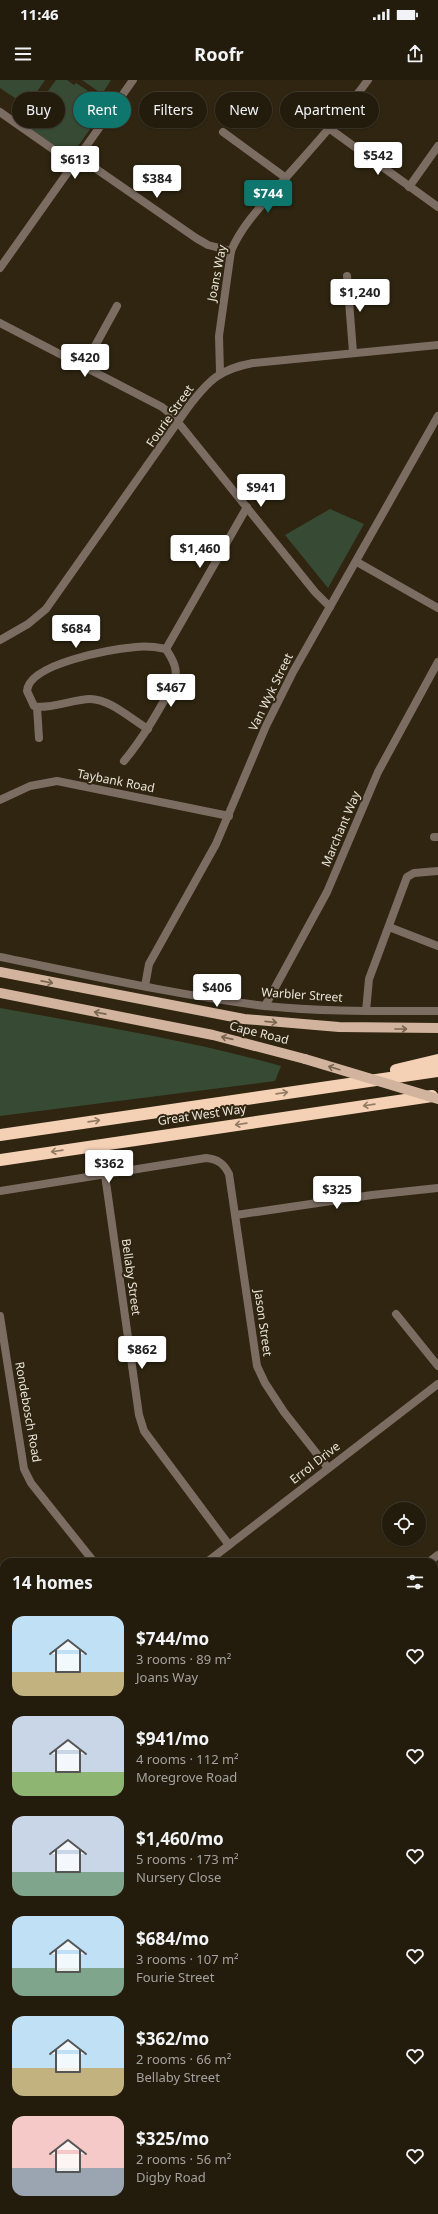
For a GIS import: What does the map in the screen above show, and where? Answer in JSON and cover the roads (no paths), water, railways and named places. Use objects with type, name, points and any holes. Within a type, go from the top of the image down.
[{"type":"highway","points":[[325,1087],[438,1060]]},
{"type":"highway","points":[[325,1087],[438,1071]]},
{"type":"highway","name":"Great West Way","points":[[0,1135],[325,1087]]},
{"type":"highway","name":"Great West Way","points":[[0,1160],[408,1099],[438,1097]]},
{"type":"main road","name":"Cape Road","points":[[0,972],[244,1019],[339,1027],[438,1028]]},
{"type":"main road","name":"Cape Road","points":[[0,993],[219,1036],[438,1097]]},
{"type":"street","points":[[0,268],[133,80]]},
{"type":"street","name":"Joans Way","points":[[220,373],[219,336],[231,251],[245,225],[330,129],[368,80]]},
{"type":"street","points":[[0,112],[74,164]]},
{"type":"street","points":[[330,129],[438,207]]},
{"type":"street","points":[[223,132],[286,178]]},
{"type":"street","points":[[408,186],[438,146]]},
{"type":"street","points":[[79,157],[196,238],[208,245],[231,251]]},
{"type":"street","points":[[347,276],[353,352]]},
{"type":"street","points":[[84,366],[117,306]]},
{"type":"street","points":[[0,323],[162,407],[179,421],[315,592],[330,607]]},
{"type":"street","name":"Fourie Street","points":[[0,640],[28,624],[46,609],[179,421],[202,390],[220,373],[235,366],[253,363],[438,344]]},
{"type":"street","name":"Van Wyk Street","points":[[144,986],[149,964],[229,816],[276,706],[438,416]]},
{"type":"street","points":[[166,649],[247,507]]},
{"type":"street","points":[[357,562],[438,608]]},
{"type":"street","points":[[39,738],[37,707],[32,703],[28,695],[28,684],[36,676],[49,668],[67,661],[121,649],[145,646],[166,649]]},
{"type":"street","points":[[124,761],[148,729],[176,677],[176,668],[166,649]]},
{"type":"street","name":"Marchant Way","points":[[265,1006],[327,892],[378,772],[438,662]]},
{"type":"street","points":[[37,707],[76,700],[98,700],[148,729]]},
{"type":"street","name":"Taybank Road","points":[[0,800],[35,784],[57,781],[229,816]]},
{"type":"street","points":[[366,1011],[368,985],[407,877],[414,873],[438,871]]},
{"type":"street","points":[[388,927],[438,946]]},
{"type":"street","name":"Warbler Street","points":[[0,958],[144,986],[265,1006],[366,1011],[438,1011]]},
{"type":"street","name":"Jason Street","points":[[105,1175],[206,1158],[222,1163],[229,1174],[260,1373],[284,1412],[328,1468]]},
{"type":"street","points":[[0,1191],[105,1175]]},
{"type":"street","name":"Bellaby Street","points":[[105,1175],[139,1415],[144,1431],[229,1545]]},
{"type":"street","points":[[236,1215],[372,1195],[438,1188]]},
{"type":"street","points":[[396,1314],[438,1366]]},
{"type":"street","name":"Rondebosch Road","points":[[0,1316],[1,1332],[24,1469],[31,1483],[91,1558]]},
{"type":"street","name":"Errol Drive","points":[[212,1558],[438,1384]]}]
